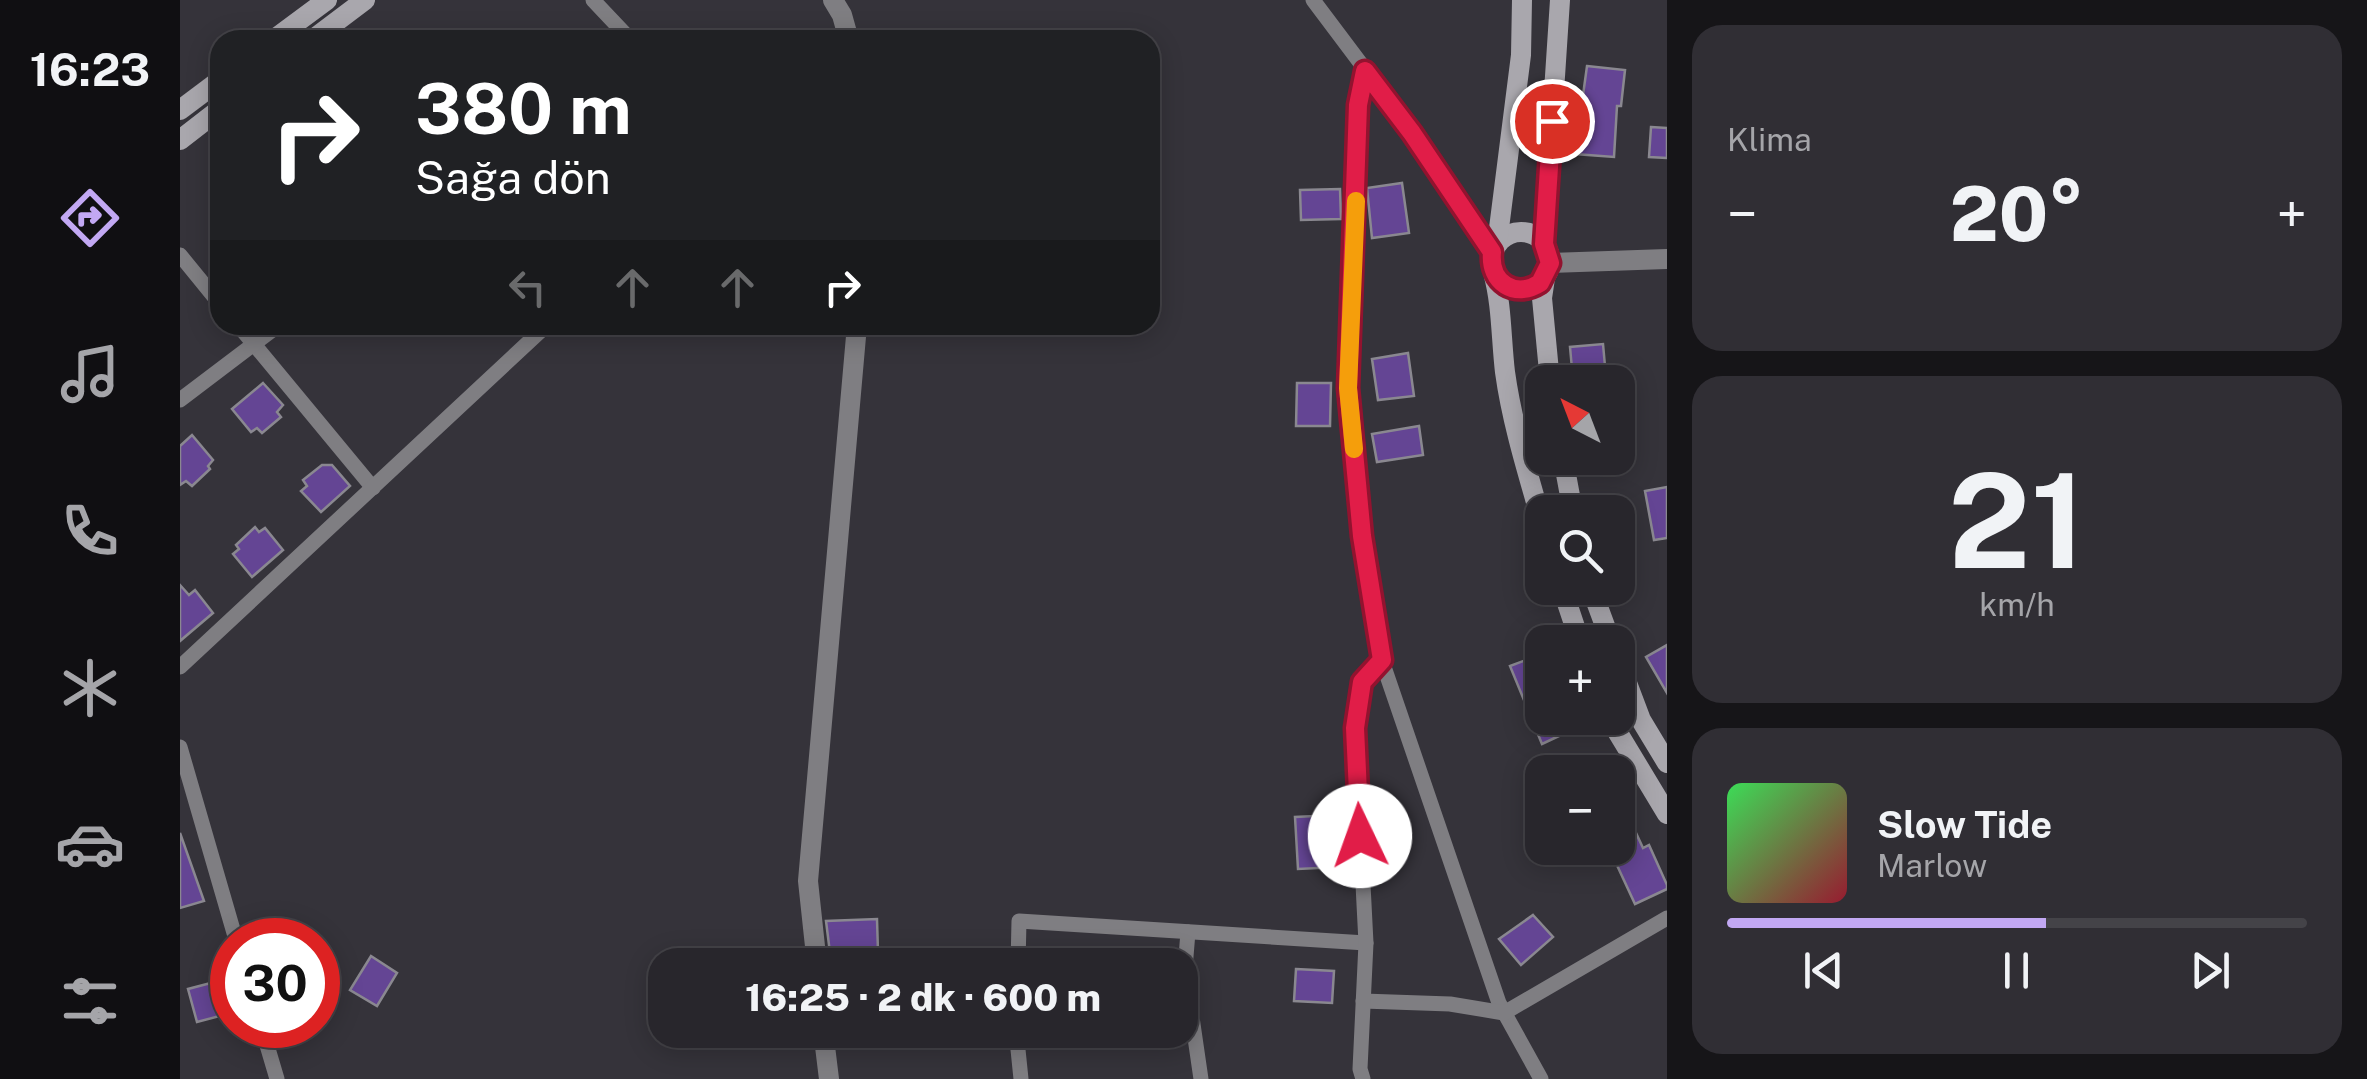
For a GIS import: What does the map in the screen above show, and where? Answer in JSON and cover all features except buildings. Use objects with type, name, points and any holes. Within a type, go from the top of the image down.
[{"type":"main road","points":[[287,30],[327,0]]},
{"type":"main road","points":[[325,30],[365,0]]},
{"type":"main road","points":[[1522,0],[1522,54],[1494,256],[1506,374],[1534,495]]},
{"type":"main road","points":[[1548,365],[1542,298],[1560,0]]},
{"type":"main road","points":[[180,110],[210,88]]},
{"type":"main road","points":[[180,140],[210,118]]},
{"type":"main road","points":[[1530,233],[1546,262],[1532,288],[1514,290],[1506,286],[1494,256],[1503,238],[1530,233]]},
{"type":"main road","points":[[1635,704],[1667,764]]},
{"type":"main road","points":[[1619,735],[1667,814]]},
{"type":"street","points":[[593,0],[622,30]]},
{"type":"street","points":[[833,0],[846,30]]},
{"type":"street","points":[[1313,0],[1412,133],[1494,256]]},
{"type":"street","points":[[1365,71],[1358,105],[1348,388],[1362,536],[1382,660],[1447,858],[1504,1013],[1541,1079]]},
{"type":"street","points":[[180,255],[210,292]]},
{"type":"street","points":[[1546,262],[1667,260]]},
{"type":"street","points":[[246,335],[373,488]]},
{"type":"street","points":[[180,400],[266,335]]},
{"type":"street","points":[[180,666],[535,335]]},
{"type":"street","points":[[814,948],[808,881],[855,335]]},
{"type":"street","points":[[1363,1079],[1366,943],[1355,728],[1362,682],[1382,660]]},
{"type":"street","points":[[180,747],[230,918]]},
{"type":"street","points":[[1364,1001],[1450,1004],[1504,1013],[1667,918]]},
{"type":"street","points":[[1018,948],[1019,921],[1366,943]]},
{"type":"street","points":[[1188,932],[1185,969],[1200,1079]]},
{"type":"street","points":[[268,1048],[277,1079]]},
{"type":"street","points":[[825,1048],[828,1079]]},
{"type":"street","points":[[1018,1048],[1021,1079]]},
{"type":"slow traffic","points":[[1354,449],[1348,388],[1356,201]]},
{"type":"route","points":[[1360,836],[1355,728],[1362,682],[1382,660],[1362,536],[1348,388],[1358,105],[1365,71],[1492,252],[1491,262],[1498,280],[1514,290],[1532,288],[1548,273],[1549,253],[1544,244],[1552,121]]}]
